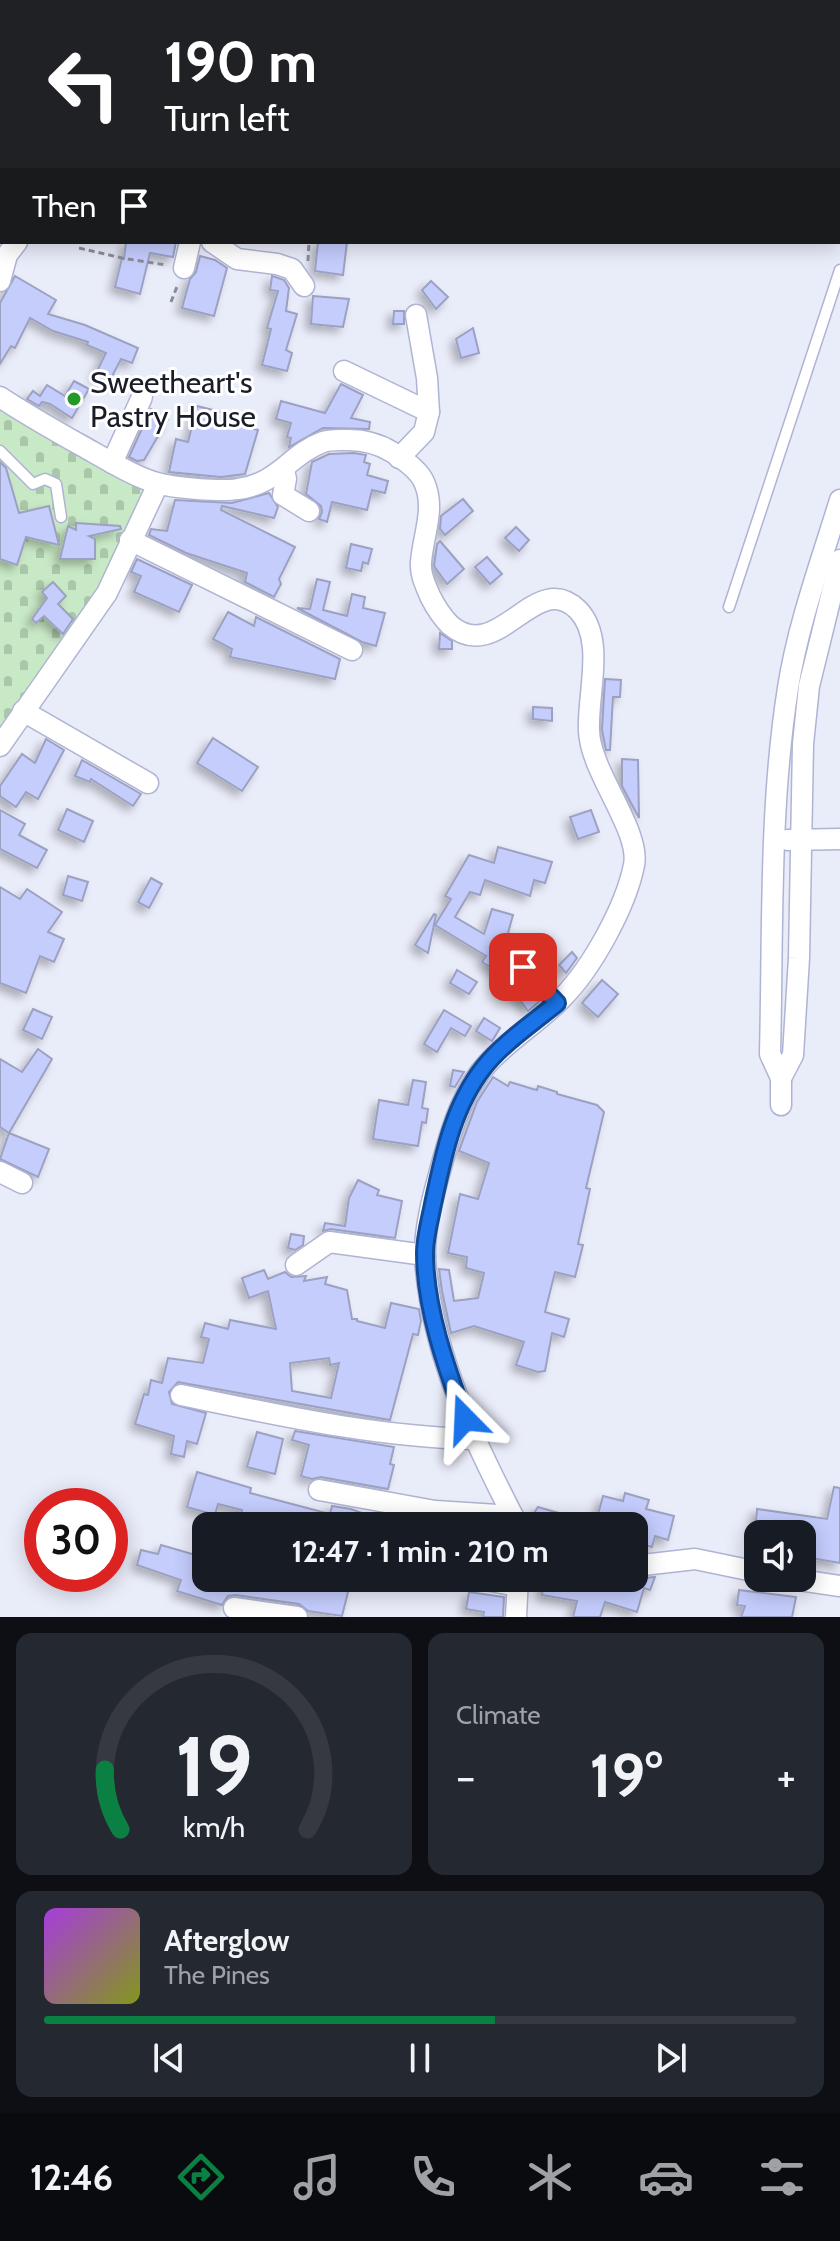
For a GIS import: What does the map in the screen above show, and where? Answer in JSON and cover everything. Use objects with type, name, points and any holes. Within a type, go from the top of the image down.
[{"type":"street","points":[[0,281],[7,255],[15,244]]},
{"type":"street","points":[[184,268],[190,244]]},
{"type":"street","points":[[215,244],[237,259],[292,269],[304,286]]},
{"type":"street","points":[[399,458],[424,432],[429,412],[416,315]]},
{"type":"street","points":[[344,371],[429,412]]},
{"type":"street","points":[[0,397],[112,463],[158,484],[239,489],[262,482],[284,470],[321,442],[357,439],[370,442],[399,458],[421,476],[426,485],[429,503],[421,564],[423,580],[434,605],[448,623],[467,635],[479,636],[516,618],[534,603],[556,600],[567,602],[578,610],[593,635],[589,698],[591,748],[634,842],[634,865],[607,934],[587,969],[557,1003],[484,1067],[471,1087],[450,1133],[440,1168],[425,1255],[430,1296],[450,1378],[473,1439],[511,1512]]},
{"type":"street","points":[[112,463],[142,397]]},
{"type":"street","points":[[284,470],[283,495],[309,511]]},
{"type":"street","points":[[0,746],[107,593],[158,484]]},
{"type":"street","points":[[781,1105],[781,1078],[770,1054],[775,840],[781,739],[788,687],[803,620],[835,536],[840,500]]},
{"type":"street","points":[[130,540],[352,650]]},
{"type":"street","points":[[781,1078],[793,1055],[799,958],[803,744],[809,686],[840,560]]},
{"type":"street","points":[[788,687],[809,686]]},
{"type":"street","points":[[23,711],[148,783]]},
{"type":"street","points":[[775,840],[840,839]]},
{"type":"street","points":[[0,1172],[22,1183]]},
{"type":"street","points":[[296,1265],[329,1242],[425,1255]]},
{"type":"street","points":[[181,1395],[353,1428],[473,1439]]},
{"type":"street","points":[[319,1490],[443,1512]]},
{"type":"street","points":[[648,1564],[695,1559],[744,1569]]},
{"type":"street","points":[[816,1582],[840,1586]]},
{"type":"street","points":[[516,1617],[517,1592]]},
{"type":"street","points":[[234,1608],[297,1617]]},
{"type":"lane","points":[[729,607],[840,270]]},
{"type":"lane","points":[[0,451],[33,484],[45,479],[56,484],[61,517]]},
{"type":"lane","points":[[523,967],[557,1003]]},
{"type":"path","points":[[79,248],[184,268]]},
{"type":"green space","points":[[0,407],[151,489],[103,593],[0,738]]},
{"type":"building","points":[[126,244],[176,244],[173,257],[150,253],[140,294],[115,287]]},
{"type":"building","points":[[318,244],[347,244],[343,275],[315,271]]},
{"type":"building","points":[[200,256],[215,260],[227,268],[214,316],[182,308]]},
{"type":"building","points":[[15,276],[56,300],[48,314],[85,325],[138,348],[132,363],[121,359],[109,382],[95,375],[106,353],[87,345],[88,342],[53,331],[30,318],[15,348],[11,346],[0,364],[0,303]]},
{"type":"building","points":[[272,276],[284,280],[289,288],[286,311],[297,314],[286,350],[292,353],[287,371],[262,365],[271,329],[267,328],[278,291],[270,290]]},
{"type":"building","points":[[431,281],[448,297],[436,309],[422,290]]},
{"type":"building","points":[[313,296],[349,299],[343,327],[311,324]]},
{"type":"building","points":[[394,311],[404,311],[404,324],[393,324]]},
{"type":"building","points":[[473,328],[479,353],[461,358],[456,339]]},
{"type":"building","points":[[74,381],[89,389],[72,418],[50,404],[42,402],[39,406],[27,399],[33,391],[40,396],[47,385],[65,396]]},
{"type":"building","points":[[341,384],[363,395],[351,418],[370,422],[369,429],[323,428],[289,447],[291,438],[287,437],[291,423],[276,419],[281,401],[325,413]]},
{"type":"building","points":[[197,406],[225,413],[223,421],[258,430],[245,474],[221,477],[169,472],[176,439],[188,442]]},
{"type":"building","points":[[151,409],[168,419],[144,460],[137,461],[129,457]]},
{"type":"building","points":[[329,454],[366,455],[364,462],[370,464],[367,475],[388,481],[385,493],[372,490],[367,510],[332,502],[327,522],[319,519],[321,506],[306,494],[312,462]]},
{"type":"building","points":[[0,462],[6,468],[19,513],[49,506],[59,545],[26,537],[17,565],[0,559]]},
{"type":"building","points":[[269,493],[278,507],[274,518],[222,506],[221,510],[295,547],[274,597],[245,582],[247,573],[186,553],[149,535],[151,529],[167,531],[175,500],[232,503]]},
{"type":"building","points":[[463,499],[473,511],[445,535],[440,529],[441,516]]},
{"type":"building","points":[[76,523],[120,526],[121,529],[89,536],[95,539],[95,559],[60,559],[68,526],[76,530]]},
{"type":"building","points":[[516,527],[529,540],[519,551],[505,538]]},
{"type":"building","points":[[440,541],[464,569],[447,584],[434,566]]},
{"type":"building","points":[[351,544],[372,549],[368,564],[363,562],[361,571],[346,568]]},
{"type":"building","points":[[487,557],[502,574],[490,584],[475,567]]},
{"type":"building","points":[[137,559],[192,585],[179,612],[134,592],[141,576],[131,572]]},
{"type":"building","points":[[317,579],[330,582],[323,610],[347,616],[352,594],[365,597],[363,608],[385,613],[376,646],[362,642],[297,608],[310,609]]},
{"type":"building","points":[[53,582],[66,596],[58,604],[73,619],[63,634],[44,616],[36,623],[32,619],[47,598],[42,592]]},
{"type":"building","points":[[228,612],[254,626],[256,617],[340,659],[335,679],[230,657],[232,649],[213,639]]},
{"type":"building","points":[[440,633],[452,641],[452,649],[439,649]]},
{"type":"building","points":[[605,679],[621,680],[620,697],[613,697],[610,750],[606,750],[602,730]]},
{"type":"building","points":[[533,707],[552,708],[552,721],[533,719]]},
{"type":"building","points":[[213,738],[258,767],[242,791],[197,763]]},
{"type":"building","points":[[46,739],[64,750],[38,799],[26,792],[16,807],[0,796],[0,786],[22,754],[35,763]]},
{"type":"building","points":[[622,759],[638,760],[639,818],[622,786]]},
{"type":"building","points":[[82,760],[141,794],[133,806],[91,779],[90,782],[75,776]]},
{"type":"building","points":[[67,809],[93,821],[84,842],[58,830]]},
{"type":"building","points":[[0,810],[25,824],[19,835],[47,850],[37,868],[0,849]]},
{"type":"building","points":[[591,810],[599,832],[578,839],[570,817]]},
{"type":"building","points":[[498,847],[552,862],[545,883],[534,880],[530,896],[485,880],[480,895],[470,892],[455,917],[484,934],[492,909],[513,915],[508,933],[515,937],[506,951],[516,964],[517,972],[542,999],[528,1011],[500,973],[482,962],[486,956],[435,925],[451,899],[445,896],[469,855],[494,863]]},
{"type":"building","points":[[68,876],[88,882],[82,901],[63,895]]},
{"type":"building","points":[[151,878],[162,884],[149,908],[138,902]]},
{"type":"building","points":[[0,887],[20,899],[27,889],[62,912],[48,932],[64,939],[54,962],[40,956],[26,993],[0,983]]},
{"type":"building","points":[[436,915],[428,953],[415,945]]},
{"type":"building","points":[[572,952],[577,958],[566,973],[559,965]]},
{"type":"building","points":[[457,970],[477,982],[469,994],[450,983]]},
{"type":"building","points":[[602,980],[618,994],[598,1017],[582,1003]]},
{"type":"building","points":[[33,1009],[52,1017],[42,1039],[23,1030]]},
{"type":"building","points":[[444,1010],[471,1026],[465,1036],[451,1028],[437,1052],[424,1044]]},
{"type":"building","points":[[484,1018],[500,1028],[492,1041],[476,1031]]},
{"type":"building","points":[[38,1049],[52,1059],[9,1133],[0,1127],[0,1059],[22,1072]]},
{"type":"building","points":[[453,1070],[464,1072],[455,1087],[450,1086]]},
{"type":"building","points":[[493,1077],[508,1086],[510,1082],[537,1090],[538,1086],[597,1105],[604,1112],[586,1188],[590,1189],[578,1244],[583,1245],[575,1277],[555,1272],[545,1312],[569,1319],[564,1337],[552,1333],[545,1371],[516,1365],[524,1342],[474,1326],[451,1333],[442,1291],[439,1269],[449,1270],[454,1301],[478,1298],[484,1273],[466,1268],[467,1257],[448,1253],[460,1194],[478,1199],[489,1163],[459,1151],[477,1102]]},
{"type":"building","points":[[413,1080],[426,1082],[422,1108],[428,1109],[426,1123],[422,1122],[418,1146],[373,1139],[379,1100],[408,1105]]},
{"type":"building","points":[[9,1133],[49,1149],[38,1177],[0,1159]]},
{"type":"building","points":[[358,1180],[379,1190],[377,1195],[402,1201],[395,1238],[331,1229],[323,1231],[325,1223],[345,1226],[349,1198]]},
{"type":"building","points":[[291,1234],[304,1236],[303,1245],[295,1250],[288,1248]]},
{"type":"building","points":[[264,1270],[268,1279],[285,1272],[291,1277],[306,1276],[304,1281],[327,1277],[325,1284],[347,1290],[352,1319],[385,1328],[391,1303],[419,1309],[421,1321],[418,1335],[413,1334],[390,1420],[178,1382],[169,1392],[172,1404],[206,1413],[197,1444],[187,1441],[184,1457],[171,1454],[174,1436],[135,1424],[151,1380],[162,1383],[168,1358],[203,1363],[209,1339],[201,1337],[205,1323],[228,1329],[230,1320],[276,1329],[268,1291],[249,1298],[242,1278]],"holes":[[[329,1358],[330,1365],[339,1363],[331,1398],[292,1391],[290,1363]]]},
{"type":"building","points":[[295,1431],[394,1447],[390,1464],[394,1465],[388,1489],[301,1476],[309,1445],[292,1440]]},
{"type":"building","points":[[257,1432],[283,1439],[275,1474],[247,1467]]},
{"type":"building","points":[[197,1472],[251,1488],[250,1493],[322,1512],[242,1512],[218,1504],[216,1512],[204,1512],[187,1507]]},
{"type":"building","points":[[834,1487],[840,1488],[840,1563],[816,1559],[816,1520],[756,1520],[757,1509],[827,1519]]},
{"type":"building","points":[[625,1493],[649,1500],[646,1509],[674,1516],[668,1540],[655,1536],[652,1547],[648,1546],[648,1512],[599,1512],[603,1496],[623,1501]]},
{"type":"building","points":[[332,1506],[359,1512],[330,1512]]},
{"type":"building","points":[[538,1507],[555,1512],[535,1512]]},
{"type":"building","points":[[161,1545],[192,1554],[192,1592],[348,1592],[342,1616],[308,1611],[299,1604],[236,1595],[228,1596],[222,1605],[177,1591],[181,1580],[137,1565],[141,1550],[158,1554]]},
{"type":"building","points":[[655,1577],[650,1590],[648,1589],[648,1578]]},
{"type":"building","points":[[739,1590],[796,1597],[792,1617],[741,1617],[745,1606],[737,1605]]},
{"type":"building","points":[[469,1592],[504,1597],[503,1617],[483,1617],[484,1612],[466,1609]]},
{"type":"building","points":[[542,1592],[643,1592],[637,1612],[605,1602],[600,1617],[573,1617],[577,1601],[542,1595]]},
{"type":"place","name":"Sweetheart's Pastry House","points":[[74,399]]},
{"type":"route","points":[[465,1419],[450,1378],[430,1296],[426,1244],[450,1133],[471,1087],[484,1067],[500,1051],[557,1003],[523,967]]}]
